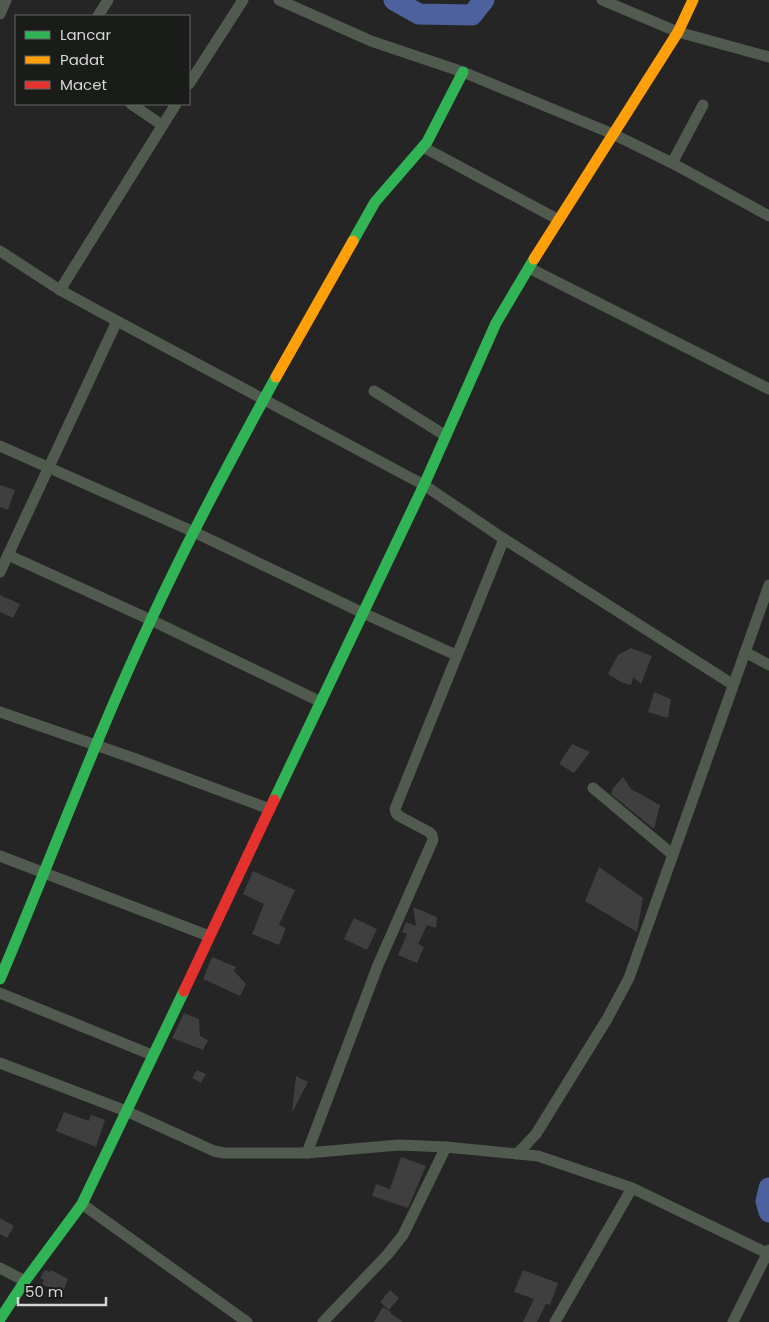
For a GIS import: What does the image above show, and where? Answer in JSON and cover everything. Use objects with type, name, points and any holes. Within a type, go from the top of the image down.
[{"type":"street","points":[[0,14],[6,0]]},
{"type":"street","points":[[99,15],[108,0]]},
{"type":"street","points":[[190,82],[243,0]]},
{"type":"street","points":[[279,0],[371,41],[463,72],[613,134],[672,163],[769,216]]},
{"type":"street","points":[[602,0],[678,32],[769,57]]},
{"type":"street","points":[[0,1319],[25,1281],[82,1204],[424,486],[496,323],[678,32],[693,0]]},
{"type":"street","points":[[0,979],[151,620],[194,532],[264,399],[369,212],[431,136],[463,72]]},
{"type":"street","points":[[132,105],[162,125]]},
{"type":"street","points":[[60,290],[175,105]]},
{"type":"street","points":[[672,163],[703,105]]},
{"type":"street","points":[[423,147],[559,220]]},
{"type":"street","points":[[0,251],[60,290],[117,322],[424,486],[732,684]]},
{"type":"street","points":[[529,268],[769,389]]},
{"type":"street","points":[[0,572],[117,322]]},
{"type":"street","points":[[374,391],[446,436]]},
{"type":"street","points":[[0,446],[194,532],[363,613],[456,655]]},
{"type":"street","points":[[307,1153],[378,965],[433,840],[429,832],[399,816],[395,809],[504,539]]},
{"type":"street","points":[[8,555],[151,620],[321,702]]},
{"type":"street","points":[[517,1154],[536,1134],[607,1019],[629,978],[732,684],[769,585]]},
{"type":"street","points":[[745,652],[769,665]]},
{"type":"street","points":[[0,712],[97,745],[270,809]]},
{"type":"street","points":[[592,788],[672,854]]},
{"type":"street","points":[[0,856],[46,872],[209,936]]},
{"type":"street","points":[[0,992],[152,1055]]},
{"type":"street","points":[[0,1063],[126,1110],[218,1152],[246,1154],[307,1153],[385,1145],[446,1147],[538,1156],[555,1160],[632,1188],[768,1252],[733,1322]]},
{"type":"street","points":[[323,1322],[400,1239],[446,1147]]},
{"type":"street","points":[[555,1322],[632,1188]]},
{"type":"street","points":[[82,1204],[247,1322]]},
{"type":"street","points":[[0,1268],[25,1281]]},
{"type":"building","points":[[0,485],[15,490],[8,510],[0,507]]},
{"type":"building","points":[[0,595],[20,604],[13,618],[0,612]]},
{"type":"building","points":[[631,648],[652,656],[641,684],[633,677],[631,685],[621,682],[608,674],[618,655]]},
{"type":"building","points":[[654,692],[671,699],[668,718],[648,712]]},
{"type":"building","points":[[572,744],[590,752],[574,773],[559,764]]},
{"type":"building","points":[[623,777],[631,789],[660,805],[654,829],[611,794],[613,788]]},
{"type":"building","points":[[599,867],[643,898],[637,932],[585,901]]},
{"type":"building","points":[[253,871],[295,890],[279,925],[286,928],[279,945],[252,934],[264,904],[243,894]]},
{"type":"building","points":[[413,907],[437,917],[436,928],[427,925],[418,944],[424,947],[417,963],[398,955],[407,934],[402,932],[406,922],[416,926]]},
{"type":"building","points":[[354,918],[377,929],[367,950],[344,939]]},
{"type":"building","points":[[212,957],[236,967],[234,971],[246,984],[240,996],[203,979]]},
{"type":"building","points":[[184,1013],[199,1019],[200,1036],[208,1040],[203,1050],[172,1038]]},
{"type":"building","points":[[197,1070],[206,1074],[201,1083],[192,1078]]},
{"type":"building","points":[[296,1076],[308,1082],[292,1111]]},
{"type":"building","points":[[64,1112],[89,1121],[91,1115],[105,1120],[96,1147],[56,1131]]},
{"type":"building","points":[[401,1157],[426,1166],[408,1208],[372,1196],[376,1184],[390,1189]]},
{"type":"building","points":[[0,1218],[14,1226],[7,1238],[0,1234]]},
{"type":"building","points":[[45,1270],[49,1272],[51,1270],[68,1279],[62,1294],[42,1284],[44,1280],[40,1278]]},
{"type":"building","points":[[523,1270],[558,1283],[550,1305],[546,1304],[537,1322],[523,1322],[534,1299],[514,1292]]},
{"type":"building","points":[[390,1290],[399,1298],[389,1310],[380,1302]]},
{"type":"building","points":[[383,1307],[391,1312],[403,1322],[374,1322]]},
{"type":"waterway","points":[[394,0],[419,14],[472,15],[484,0]]},
{"type":"waterway","points":[[769,1188],[766,1201],[769,1212]]},
{"type":"traffic: fast","points":[[353,241],[375,202],[427,142],[463,72]]},
{"type":"traffic: fast","points":[[274,800],[424,485],[496,323],[534,259]]},
{"type":"traffic: fast","points":[[0,979],[92,753],[151,620],[211,497],[276,377]]},
{"type":"traffic: fast","points":[[0,1319],[25,1281],[82,1204],[184,991]]},
{"type":"traffic: slow","points":[[534,259],[678,32],[693,0]]},
{"type":"traffic: slow","points":[[276,377],[353,241]]},
{"type":"traffic: jam","points":[[184,991],[274,800]]}]
